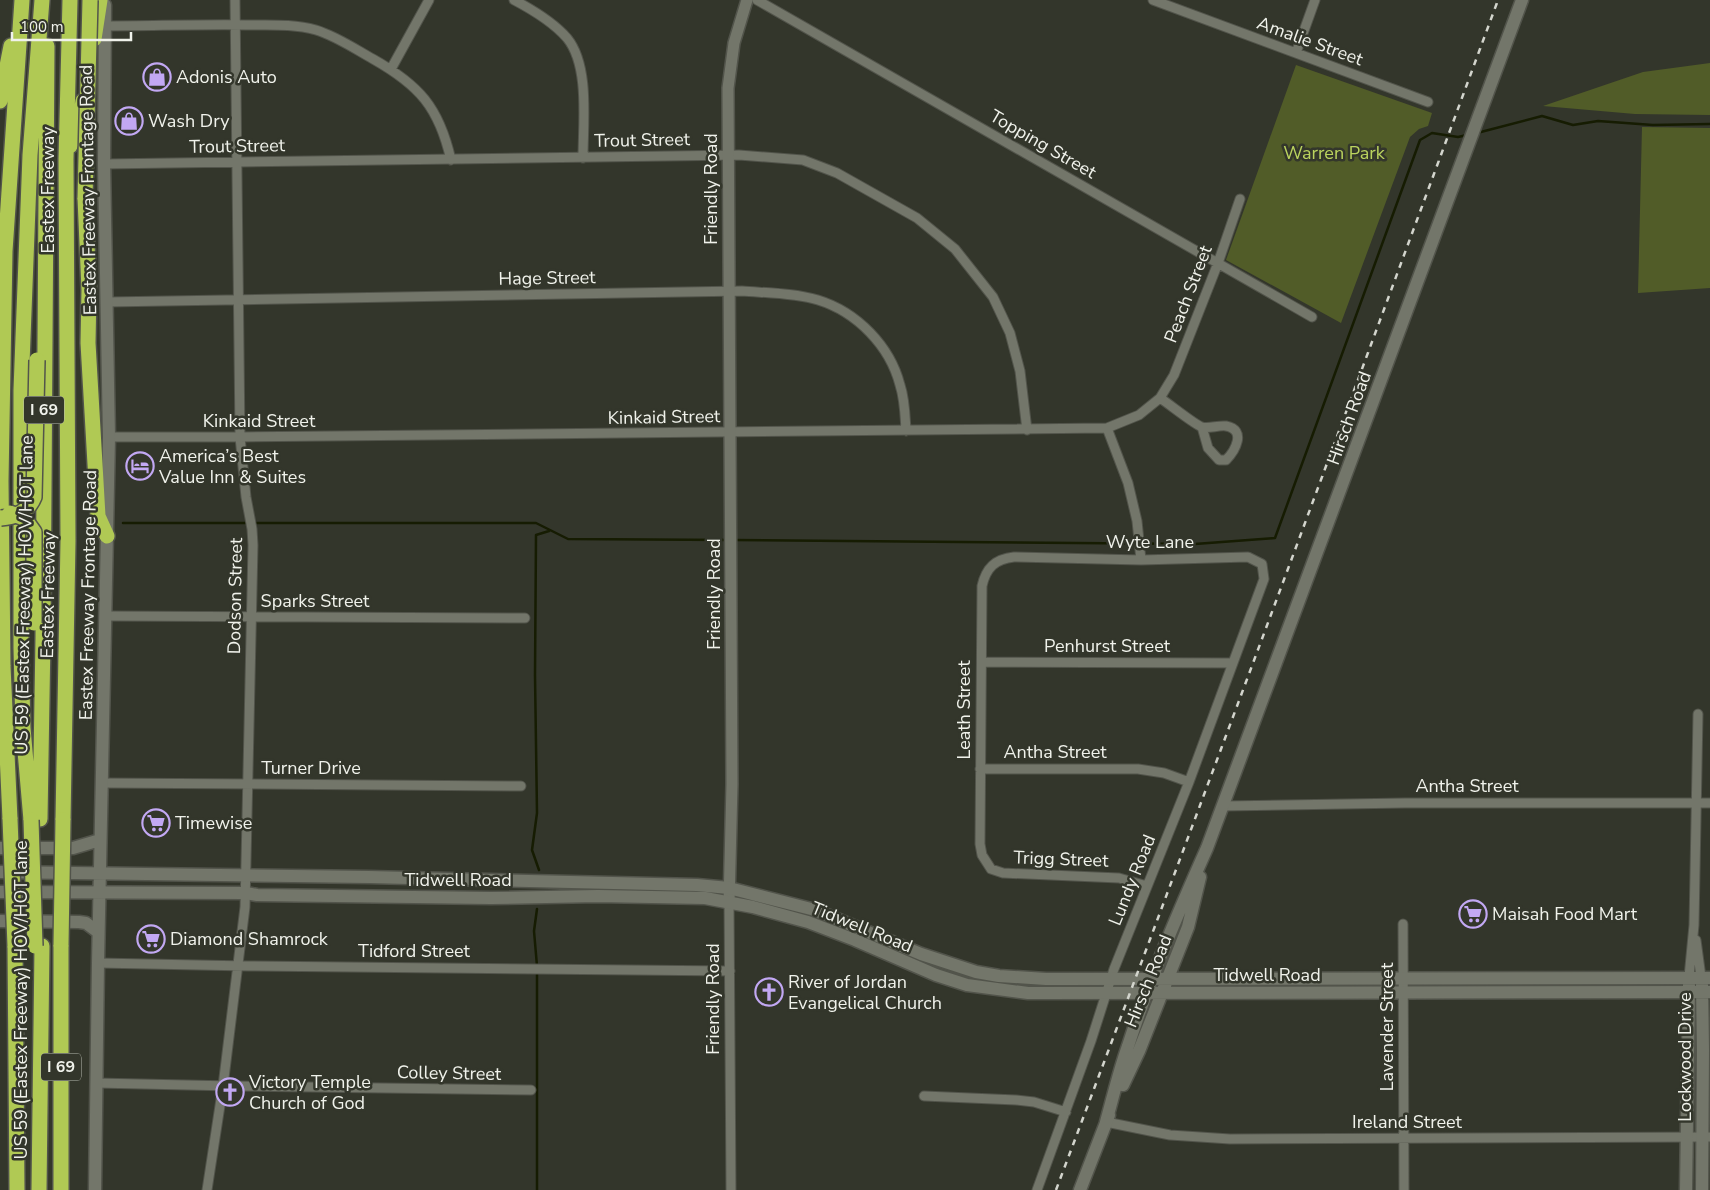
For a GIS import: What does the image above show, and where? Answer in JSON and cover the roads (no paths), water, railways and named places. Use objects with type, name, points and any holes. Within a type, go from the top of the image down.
[{"type":"highway","points":[[0,101],[21,0]]},
{"type":"highway","name":"Eastex Freeway","points":[[17,1190],[15,946],[1,661],[1,481],[5,251],[21,0]]},
{"type":"highway","name":"Eastex Freeway","points":[[40,1110],[36,820],[23,728],[21,648],[21,400],[29,164],[42,0]]},
{"type":"highway","name":"US 59 (Eastex Freeway) HOV/HOT lane","points":[[36,820],[43,638],[48,0]]},
{"type":"highway","name":"Eastex Freeway","points":[[61,1190],[61,945],[68,541],[66,159],[70,0]]},
{"type":"highway","points":[[90,0],[86,198],[89,290],[88,343],[96,497],[98,516],[107,536]]},
{"type":"highway","points":[[66,159],[80,118],[100,0]]},
{"type":"highway","points":[[34,360],[47,23]]},
{"type":"highway","points":[[4,515],[26,510],[32,504],[35,489],[34,360],[38,48]]},
{"type":"highway","points":[[4,515],[25,528],[30,552],[36,820]]},
{"type":"highway","name":"US 59 (Eastex Freeway) HOV/HOT lane","points":[[40,1110],[40,1190]]},
{"type":"main road","name":"Eastex Freeway Frontage Road","points":[[95,1190],[98,932],[109,437],[104,164],[105,0]]},
{"type":"main road","name":"Hirsch Road","points":[[1106,1122],[1127,1048],[1146,992],[1223,806],[1522,0]]},
{"type":"main road","points":[[0,848],[73,848],[100,840]]},
{"type":"main road","name":"Hirsch Road","points":[[1080,1190],[1106,1122],[1139,1051],[1188,927],[1207,848]]},
{"type":"main road","name":"Tidwell Road","points":[[0,872],[369,877],[705,898],[753,907],[857,935],[976,972],[999,976],[1110,980],[1152,978],[1404,977],[1700,978]]},
{"type":"main road","points":[[369,877],[369,897]]},
{"type":"main road","name":"Tidwell Road","points":[[0,892],[246,893],[257,895],[369,897],[697,885],[729,888],[815,910],[857,935],[936,975],[972,985],[1028,993],[1706,992]]},
{"type":"main road","points":[[0,921],[79,922],[86,923],[98,932]]},
{"type":"main road","points":[[972,985],[976,972]]},
{"type":"main road","points":[[1550,977],[1551,991]]},
{"type":"main road","points":[[1304,978],[1305,992]]},
{"type":"main road","name":"Lockwood Drive","points":[[1686,1190],[1689,992],[1700,978],[1706,992],[1706,1137],[1702,1190]]},
{"type":"street","name":"Dodson Street","points":[[207,1190],[223,1086],[246,893],[253,539],[246,497],[240,437],[235,0]]},
{"type":"street","points":[[391,70],[429,0]]},
{"type":"street","points":[[514,0],[549,22],[567,38],[578,59],[582,81],[583,158]]},
{"type":"street","name":"Friendly Road","points":[[731,1190],[729,888],[732,784],[728,88],[734,43],[746,0]]},
{"type":"street","name":"Topping Street","points":[[757,0],[1312,317]]},
{"type":"street","name":"Amalie Street","points":[[1152,0],[1428,102]]},
{"type":"street","points":[[1296,53],[1316,0]]},
{"type":"street","points":[[104,26],[235,25],[284,26],[316,30],[338,40],[391,70],[418,90],[436,114],[451,160]]},
{"type":"street","name":"Trout Street","points":[[104,164],[729,155],[803,160],[837,172],[916,218],[955,249],[993,297],[1010,333],[1020,371],[1027,430]]},
{"type":"street","name":"Peach Street","points":[[1160,398],[1181,360],[1240,199]]},
{"type":"street","name":"Hage Street","points":[[107,302],[730,291],[803,297],[833,306],[851,316],[877,341],[896,371],[904,405],[906,431]]},
{"type":"street","points":[[1160,398],[1202,427],[1225,426],[1234,431],[1238,444],[1226,460],[1219,460],[1208,448],[1202,427]]},
{"type":"street","name":"Kinkaid Street","points":[[109,437],[731,433],[1107,428],[1140,415],[1160,398]]},
{"type":"street","points":[[1107,428],[1128,483],[1138,532],[1140,555]]},
{"type":"street","name":"Wyte Lane","points":[[1015,557],[1140,555],[1248,557],[1262,564],[1264,579],[1262,584]]},
{"type":"street","name":"Leath Street","points":[[1003,873],[991,869],[982,854],[980,769],[982,586],[984,576],[989,568],[999,560],[1015,557]]},
{"type":"street","name":"Lundy Road","points":[[1037,1190],[1091,1041],[1110,980],[1189,782],[1262,584]]},
{"type":"street","name":"Sparks Street","points":[[105,616],[525,618]]},
{"type":"street","name":"Penhurst Street","points":[[982,662],[1233,663]]},
{"type":"street","name":"Lockwood Drive","points":[[1698,714],[1694,925],[1700,978]]},
{"type":"street","name":"Antha Street","points":[[980,769],[1138,769],[1164,773],[1189,782]]},
{"type":"street","name":"Turner Drive","points":[[102,783],[521,786]]},
{"type":"street","name":"Antha Street","points":[[1223,806],[1405,803],[1710,803]]},
{"type":"street","name":"Trigg Street","points":[[1003,873],[1119,878],[1147,886]]},
{"type":"street","name":"Lavender Street","points":[[1403,924],[1404,1190]]},
{"type":"street","name":"Tidford Street","points":[[98,962],[730,970]]},
{"type":"street","name":"Colley Street","points":[[96,1083],[531,1090]]},
{"type":"street","points":[[924,1096],[1034,1102],[1066,1112]]},
{"type":"street","name":"Ireland Street","points":[[1106,1122],[1170,1135],[1220,1138],[1706,1137]]},
{"type":"waterway","points":[[1477,133],[1542,116],[1573,125],[1598,121],[1653,125],[1710,124]]},
{"type":"waterway","points":[[733,540],[1195,544],[1275,538],[1420,140],[1432,133],[1458,137],[1467,135]]},
{"type":"waterway","points":[[123,523],[536,523],[568,539],[728,540]]},
{"type":"waterway","points":[[539,870],[532,850],[537,813],[535,675],[536,535],[549,531]]},
{"type":"waterway","points":[[537,909],[534,931],[537,966]]},
{"type":"waterway","points":[[537,972],[537,1190]]},
{"type":"railway","points":[[1056,1190],[1498,0]]},
{"type":"place","name":"Adonis Auto","points":[[157,77]]},
{"type":"place","name":"Wash Dry","points":[[129,121]]},
{"type":"place","name":"America’s Best Value Inn & Suites","points":[[140,466]]},
{"type":"place","name":"Timewise","points":[[156,823]]},
{"type":"place","name":"Maisah Food Mart","points":[[1473,914]]},
{"type":"place","name":"Diamond Shamrock","points":[[151,939]]},
{"type":"place","name":"River of Jordan Evangelical Church","points":[[769,992]]},
{"type":"place","name":"Victory Temple Church of God","points":[[230,1092]]},
{"type":"park label","name":"Warren Park","points":[[1334,153]]}]
